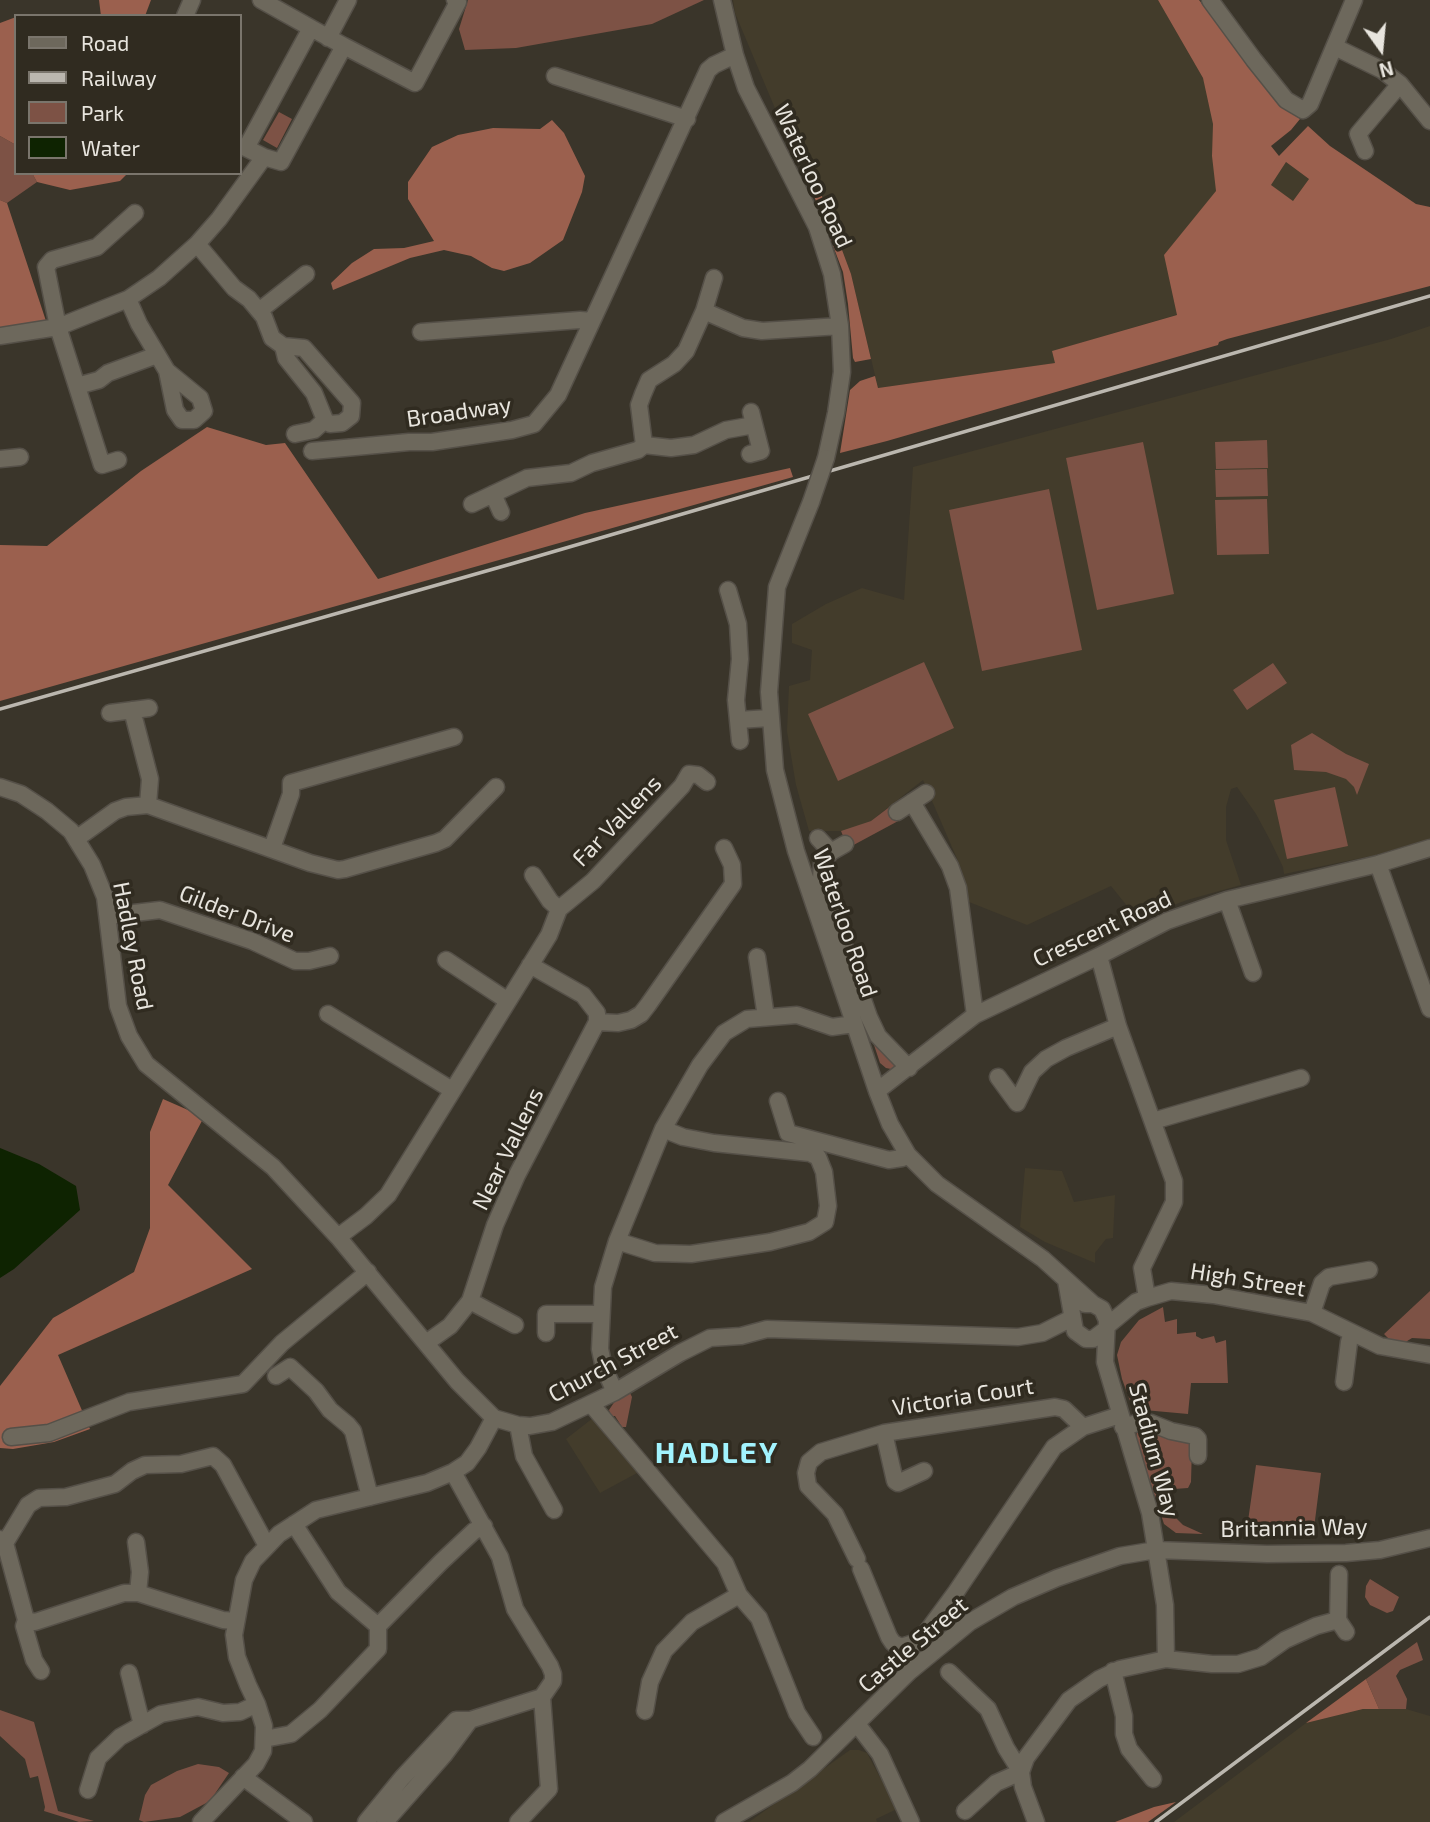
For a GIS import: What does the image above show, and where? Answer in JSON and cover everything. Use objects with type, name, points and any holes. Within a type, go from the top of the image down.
[{"type":"street","points":[[261,0],[415,83],[458,2],[455,0]]},
{"type":"street","points":[[328,38],[348,0]]},
{"type":"street","name":"Waterloo Road","points":[[722,0],[746,88],[817,227],[832,274],[840,326],[842,372],[826,458],[777,587],[770,666],[770,718],[779,792],[796,851],[877,1091],[890,1124],[908,1154],[937,1184],[1043,1259],[1095,1305]]},
{"type":"street","points":[[1210,0],[1286,100],[1300,109],[1307,108],[1310,104],[1354,0]]},
{"type":"street","points":[[311,27],[243,147],[281,162],[344,46]]},
{"type":"street","points":[[1335,47],[1382,70],[1400,84],[1430,121]]},
{"type":"street","name":"Broadway","points":[[312,451],[432,442],[534,424],[558,395],[708,71],[714,65],[735,55]]},
{"type":"street","points":[[555,76],[687,119]]},
{"type":"street","points":[[1365,151],[1358,134],[1400,84]]},
{"type":"street","points":[[0,336],[58,327],[128,299],[159,278],[197,244],[219,219],[264,157]]},
{"type":"street","points":[[118,460],[102,465],[58,327],[46,267],[52,260],[97,247],[135,213]]},
{"type":"street","points":[[197,244],[234,288],[259,311],[272,338],[283,346],[304,348],[352,404],[351,416],[342,423],[330,424],[326,420],[314,393],[286,358],[283,346]]},
{"type":"street","points":[[259,311],[306,274]]},
{"type":"street","points":[[644,445],[639,405],[643,394],[649,380],[674,364],[686,351],[704,311],[714,278]]},
{"type":"street","points":[[128,299],[167,371]]},
{"type":"street","points":[[704,311],[743,328],[762,331],[840,326]]},
{"type":"street","points":[[421,332],[592,321]]},
{"type":"street","points":[[78,386],[157,355]]},
{"type":"street","points":[[472,504],[527,478],[571,473],[592,463],[638,450],[644,445],[671,448],[694,445],[753,419],[761,452],[750,454]]},
{"type":"street","points":[[295,434],[314,430],[326,420]]},
{"type":"street","points":[[0,459],[20,457]]},
{"type":"street","points":[[493,494],[502,512]]},
{"type":"street","points":[[736,598],[740,659],[736,700],[740,741]]},
{"type":"street","points":[[110,713],[149,708]]},
{"type":"street","points":[[132,710],[150,779],[148,805]]},
{"type":"street","points":[[737,720],[770,718]]},
{"type":"street","points":[[272,848],[291,794],[291,783],[454,737]]},
{"type":"street","name":"Far Vallens","points":[[338,1237],[388,1195],[549,935],[559,909],[593,881],[682,786],[689,774],[698,775],[707,782]]},
{"type":"street","name":"Hadley Road","points":[[0,787],[21,794],[71,831],[92,865],[105,897],[118,1006],[129,1036],[146,1064],[185,1095]]},
{"type":"street","points":[[76,839],[115,811],[148,805],[338,870],[424,848],[444,839],[496,787]]},
{"type":"street","points":[[897,812],[926,793]]},
{"type":"street","points":[[912,802],[950,866],[958,888],[975,1015]]},
{"type":"street","points":[[818,838],[838,848],[822,863],[821,879],[843,949],[878,1037],[909,1068]]},
{"type":"street","points":[[530,965],[583,995],[597,1013],[597,1022],[618,1023],[641,1014],[733,884],[740,867],[724,848]]},
{"type":"street","name":"Crescent Road","points":[[877,1091],[975,1015],[1167,921],[1227,900],[1377,867],[1430,848]]},
{"type":"street","points":[[1377,867],[1430,1009]]},
{"type":"street","points":[[533,875],[550,901],[559,909]]},
{"type":"street","points":[[1227,900],[1253,973]]},
{"type":"street","name":"Gilder Drive","points":[[108,916],[147,909],[160,910],[252,941],[310,969],[330,956]]},
{"type":"street","points":[[1099,956],[1118,1026],[1174,1181],[1174,1202],[1142,1268],[1141,1300]]},
{"type":"street","points":[[757,957],[766,1017]]},
{"type":"street","points":[[446,960],[508,1001]]},
{"type":"street","points":[[328,1014],[452,1090]]},
{"type":"street","points":[[615,1392],[602,1359],[600,1314],[603,1287],[617,1241],[663,1129],[700,1065],[724,1033],[747,1019],[797,1016],[832,1027],[855,1024]]},
{"type":"street","name":"Near Vallens","points":[[426,1343],[450,1326],[470,1301],[495,1225],[517,1175],[597,1022]]},
{"type":"street","points":[[998,1077],[1017,1103],[1032,1072],[1046,1059],[1118,1026]]},
{"type":"street","points":[[1153,1121],[1301,1078]]},
{"type":"street","name":"Church Street","points":[[185,1095],[273,1167],[338,1237],[471,1398],[494,1418],[518,1426],[552,1422],[615,1392],[710,1338],[741,1336],[766,1329],[1018,1337],[1042,1333],[1073,1316]]},
{"type":"street","points":[[778,1101],[788,1133],[889,1160],[908,1154]]},
{"type":"street","points":[[617,1241],[654,1253],[691,1254],[770,1242],[809,1232],[825,1222],[828,1206],[822,1163],[818,1157],[810,1153],[714,1143],[683,1137],[663,1129]]},
{"type":"street","points":[[1312,1313],[1322,1283],[1329,1277],[1369,1270]]},
{"type":"street","points":[[11,1437],[50,1433],[129,1402],[243,1384],[282,1343],[368,1272]]},
{"type":"street","points":[[1066,1280],[1075,1331],[1086,1339],[1100,1336],[1106,1328],[1105,1314],[1095,1305],[1078,1308],[1073,1316]]},
{"type":"street","name":"High Street","points":[[1095,1305],[1141,1300],[1171,1291],[1213,1294],[1312,1313],[1380,1346],[1430,1355]]},
{"type":"street","name":"High Street","points":[[1106,1328],[1141,1300]]},
{"type":"street","points":[[470,1301],[515,1325]]},
{"type":"street","points":[[546,1334],[546,1314],[600,1314]]},
{"type":"street","name":"Stadium Way","points":[[1106,1328],[1105,1362],[1150,1513],[1165,1605],[1166,1659]]},
{"type":"street","points":[[1344,1382],[1352,1333]]},
{"type":"street","name":"Stadium Way","points":[[1086,1339],[1105,1362]]},
{"type":"street","points":[[276,1376],[302,1355]]},
{"type":"street","points":[[290,1367],[353,1431],[369,1497]]},
{"type":"street","points":[[591,1404],[724,1563],[739,1595],[759,1618],[797,1713],[813,1737]]},
{"type":"street","name":"Victoria Court","points":[[859,1564],[835,1514],[808,1486],[806,1467],[813,1457],[821,1452],[884,1433],[1055,1407],[1064,1409],[1083,1427]]},
{"type":"street","points":[[201,1822],[256,1764],[263,1751],[264,1726],[237,1657],[234,1635],[247,1572],[253,1561],[279,1534],[317,1510],[427,1483],[453,1472],[467,1463],[494,1418]]},
{"type":"street","name":"Castle Street","points":[[859,1564],[888,1637],[901,1647],[920,1641],[1054,1447],[1083,1427],[1122,1421],[1141,1422],[1151,1423],[1171,1432],[1205,1435],[1198,1456]]},
{"type":"street","points":[[518,1426],[524,1456],[554,1510]]},
{"type":"street","name":"Victoria Court","points":[[884,1433],[895,1481],[898,1483],[924,1471]]},
{"type":"street","points":[[41,1671],[34,1660],[24,1626],[26,1620],[2,1541],[28,1505],[39,1498],[66,1497],[115,1484],[145,1465],[181,1464],[213,1456],[223,1465],[267,1546]]},
{"type":"street","points":[[366,1822],[456,1720],[470,1720],[542,1697],[553,1681],[550,1666],[511,1601],[500,1557],[479,1529],[453,1472]]},
{"type":"street","points":[[264,1739],[291,1734],[329,1703],[378,1649],[373,1623],[338,1592],[294,1524]]},
{"type":"street","points":[[373,1623],[479,1529]]},
{"type":"street","name":"Britannia Way","points":[[1156,1550],[1266,1554],[1346,1553],[1380,1550],[1430,1538]]},
{"type":"street","points":[[136,1542],[140,1572],[138,1593]]},
{"type":"street","name":"Castle Street","points":[[724,1822],[792,1783],[810,1769],[909,1672],[970,1622],[1013,1597],[1057,1578],[1120,1556],[1156,1550]]},
{"type":"street","points":[[965,1811],[996,1783],[1021,1772],[1026,1758],[1069,1700],[1113,1671],[1166,1659],[1237,1664],[1261,1657],[1285,1640],[1316,1626],[1342,1626],[1339,1574]]},
{"type":"street","points":[[26,1620],[35,1622],[74,1611],[111,1596],[138,1593],[223,1620],[235,1621]]},
{"type":"street","points":[[645,1711],[650,1682],[664,1651],[692,1622],[739,1595]]},
{"type":"street","points":[[1113,1671],[1129,1749],[1153,1779]]},
{"type":"street","points":[[949,1672],[988,1709],[1006,1748],[1021,1772],[1023,1787],[1036,1821],[1052,1815]]},
{"type":"street","points":[[129,1673],[142,1725]]},
{"type":"street","points":[[518,1822],[549,1789],[542,1697]]},
{"type":"street","points":[[88,1790],[97,1758],[120,1737],[161,1714],[198,1707],[223,1713],[240,1712],[257,1704]]},
{"type":"street","points":[[385,1822],[444,1755],[470,1720]]},
{"type":"street","points":[[857,1724],[880,1754],[911,1822]]},
{"type":"street","points":[[243,1777],[304,1822]]},
{"type":"shaded area","points":[[99,0],[151,0],[146,14],[101,14]]},
{"type":"shaded area","points":[[733,0],[1158,0],[1203,78],[1267,149],[1227,300],[1053,351],[1056,363],[878,388],[851,274],[810,163],[787,137],[735,13]]},
{"type":"shaded area","points":[[1158,0],[1199,0],[1281,102],[1300,119],[1271,146],[1279,156],[1308,126],[1330,146],[1416,204],[1430,207],[1430,286],[1227,339],[1218,345],[840,453],[850,390],[860,381],[875,376],[878,388],[1055,363],[1052,351],[1177,315],[1164,255],[1216,191],[1212,156],[1213,124],[1203,78]],"holes":[[[1286,162],[1309,179],[1293,201],[1271,185]]]},
{"type":"shaded area","points":[[14,18],[14,144],[0,136],[0,23]]},
{"type":"shaded area","points":[[552,120],[564,133],[585,176],[582,192],[563,240],[530,263],[504,271],[492,268],[471,256],[444,250],[410,258],[333,290],[331,283],[352,263],[374,249],[404,248],[434,241],[408,199],[408,182],[432,147],[458,135],[493,128],[540,129]]},
{"type":"shaded area","points":[[1286,162],[1309,179],[1293,201],[1270,185]]},
{"type":"shaded area","points":[[33,175],[126,175],[120,181],[70,190],[37,182]]},
{"type":"shaded area","points":[[819,188],[851,274],[871,359],[855,362],[853,358],[843,272],[814,196]]},
{"type":"shaded area","points":[[0,200],[7,203],[46,321],[0,328]]},
{"type":"shaded area","points":[[1430,326],[1430,839],[1376,855],[1284,874],[1256,814],[1237,787],[1231,789],[1226,807],[1226,840],[1241,885],[1155,912],[1148,908],[1136,917],[1111,886],[1027,925],[969,902],[961,868],[923,780],[871,821],[845,831],[809,831],[796,785],[787,731],[789,686],[810,680],[812,650],[792,643],[792,624],[826,604],[862,588],[904,600],[913,467],[1391,339]]},
{"type":"shaded area","points":[[207,427],[266,445],[285,443],[378,579],[585,513],[790,468],[793,477],[0,701],[0,545],[47,546],[141,471]]},
{"type":"shaded area","points":[[163,1099],[204,1117],[168,1185],[252,1269],[58,1355],[90,1429],[54,1442],[13,1449],[0,1448],[0,1386],[53,1318],[134,1272],[150,1228],[150,1132]]},
{"type":"shaded area","points":[[1025,1168],[1062,1171],[1074,1202],[1115,1195],[1113,1238],[1106,1239],[1095,1253],[1095,1263],[1045,1242],[1020,1227]]},
{"type":"shaded area","points":[[593,1418],[612,1444],[639,1472],[600,1493],[566,1439]]},
{"type":"shaded area","points":[[1366,1679],[1379,1709],[1363,1709],[1306,1723]]},
{"type":"shaded area","points":[[1363,1709],[1406,1709],[1430,1716],[1430,1822],[1174,1822],[1306,1723]]},
{"type":"shaded area","points":[[850,1750],[867,1753],[897,1809],[876,1819],[877,1822],[749,1822]]},
{"type":"shaded area","points":[[1176,1802],[1148,1822],[1115,1822],[1154,1807]]},
{"type":"green space","points":[[468,0],[704,0],[652,24],[516,48],[465,50],[459,29]]},
{"type":"green space","points":[[279,112],[292,119],[277,148],[263,140]]},
{"type":"green space","points":[[0,136],[14,144],[14,175],[33,175],[37,182],[7,203],[0,200]]},
{"type":"green space","points":[[1267,440],[1268,468],[1216,469],[1215,442]]},
{"type":"green space","points":[[1143,442],[1174,594],[1097,610],[1066,458]]},
{"type":"green space","points":[[1267,469],[1268,496],[1216,497],[1215,470]]},
{"type":"green space","points":[[1049,489],[1082,650],[982,671],[949,510]]},
{"type":"green space","points":[[1267,499],[1269,554],[1217,555],[1215,500]]},
{"type":"green space","points":[[924,662],[954,728],[838,781],[808,714]]},
{"type":"green space","points":[[1273,663],[1287,683],[1247,710],[1233,690]]},
{"type":"green space","points":[[1312,733],[1346,754],[1369,764],[1357,795],[1346,779],[1326,772],[1294,770],[1291,745]]},
{"type":"green space","points":[[1335,787],[1348,846],[1287,859],[1274,800]]},
{"type":"green space","points":[[892,805],[900,820],[848,848],[841,831],[871,821]]},
{"type":"green space","points":[[876,1041],[897,1064],[895,1067],[886,1068],[880,1063],[873,1042]]},
{"type":"green space","points":[[1430,1291],[1430,1339],[1412,1338],[1404,1343],[1391,1341],[1384,1334]]},
{"type":"green space","points":[[1163,1307],[1165,1322],[1177,1319],[1177,1334],[1196,1332],[1196,1336],[1202,1339],[1214,1336],[1216,1343],[1226,1340],[1228,1383],[1191,1383],[1188,1414],[1133,1409],[1122,1379],[1117,1355],[1121,1342],[1139,1320]]},
{"type":"green space","points":[[630,1393],[632,1397],[626,1427],[622,1427],[609,1410],[615,1401]]},
{"type":"green space","points":[[1145,1427],[1189,1440],[1192,1446],[1191,1482],[1188,1488],[1160,1490],[1165,1507],[1183,1525],[1203,1534],[1176,1533],[1164,1524],[1136,1439],[1137,1431]]},
{"type":"green space","points":[[1256,1465],[1321,1473],[1313,1536],[1247,1528]]},
{"type":"green space","points":[[1370,1579],[1399,1597],[1393,1611],[1387,1613],[1370,1605],[1365,1597]]},
{"type":"green space","points":[[1417,1642],[1423,1660],[1400,1670],[1396,1676],[1407,1699],[1406,1709],[1379,1709],[1366,1679]]},
{"type":"green space","points":[[0,1710],[34,1722],[58,1811],[94,1821],[79,1822],[44,1811],[38,1776],[30,1778],[25,1759],[0,1736]]},
{"type":"green space","points":[[198,1764],[219,1767],[229,1773],[210,1801],[180,1817],[144,1822],[139,1820],[145,1795],[151,1785],[177,1771]]},
{"type":"water","points":[[0,1148],[39,1164],[76,1186],[80,1210],[14,1269],[0,1278]]},
{"type":"railway","points":[[0,709],[511,564],[1430,296]]},
{"type":"railway","points":[[1156,1822],[1430,1617]]},
{"type":"district","name":"HADLEY","points":[[717,1453]]}]
